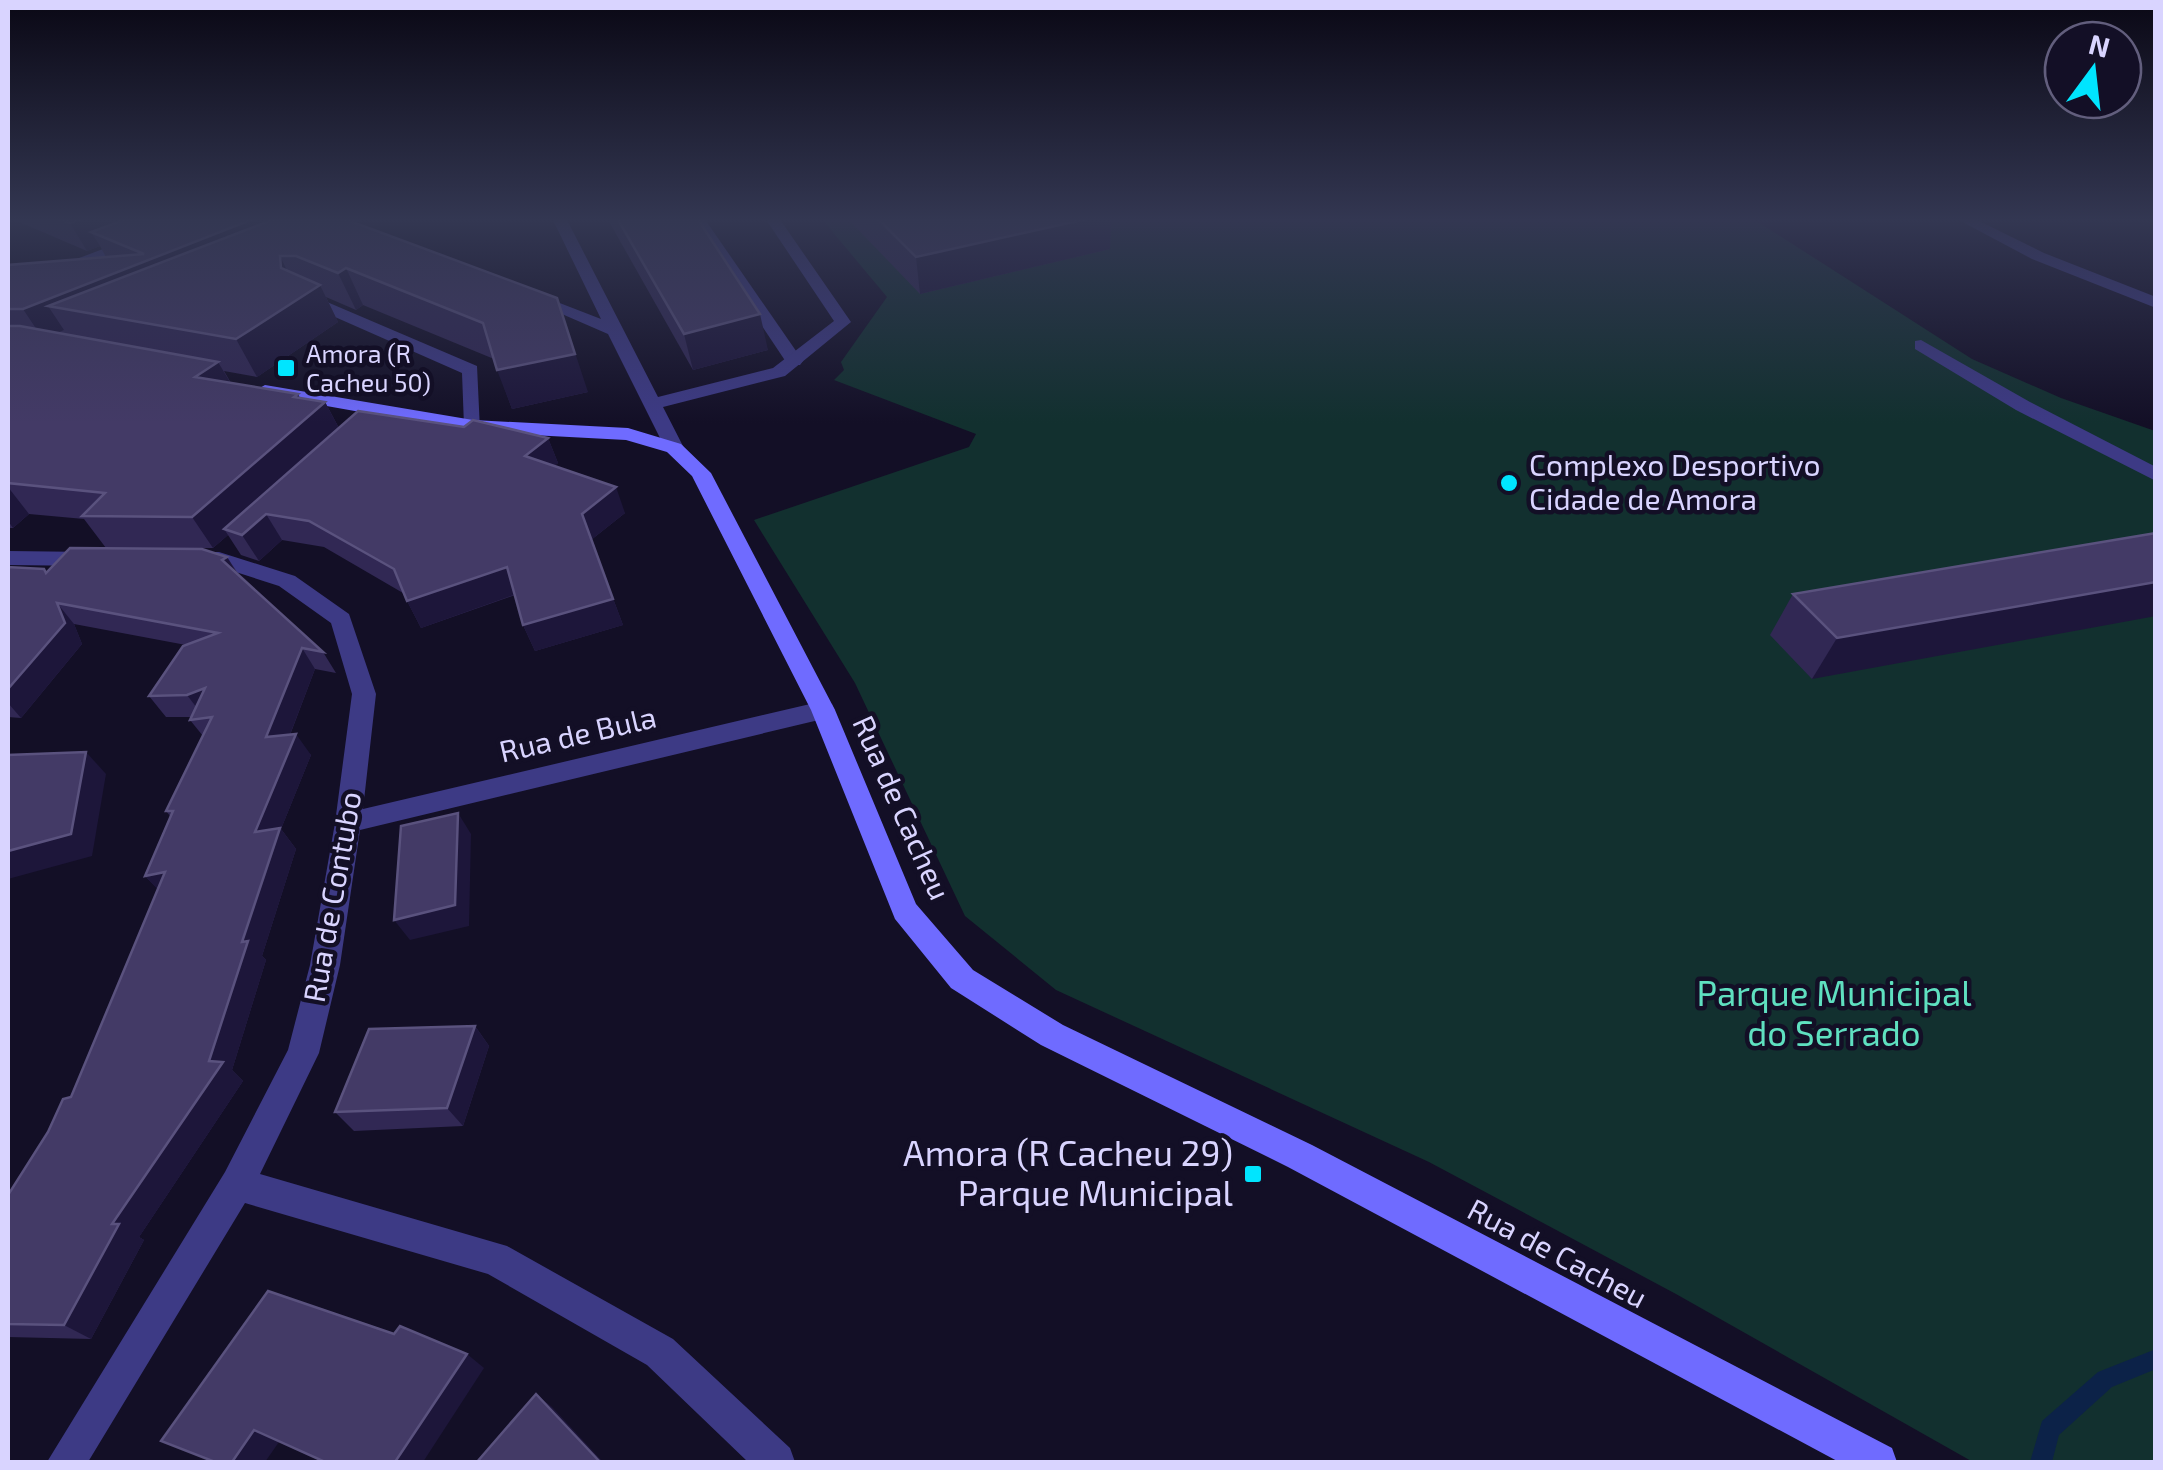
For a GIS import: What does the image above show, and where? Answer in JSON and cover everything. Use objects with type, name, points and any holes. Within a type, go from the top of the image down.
[{"type":"main road","points":[[242,386],[374,418],[628,434],[674,448]]},
{"type":"main road","name":"Rua de Cacheu","points":[[674,448],[701,474],[823,710],[905,911],[962,978],[1052,1034],[1268,1140],[1878,1462]]},
{"type":"street","points":[[592,287],[674,448]]},
{"type":"street","points":[[744,287],[794,361]]},
{"type":"street","points":[[651,404],[770,375],[794,361],[844,320],[820,287]]},
{"type":"street","points":[[2115,287],[2156,303]]},
{"type":"street","points":[[523,294],[613,330]]},
{"type":"street","points":[[307,299],[471,370],[474,426]]},
{"type":"street","points":[[1921,345],[2023,406],[2156,475]]},
{"type":"street","name":"Rua de Contubo","points":[[66,1462],[237,1184],[303,1054],[326,965],[364,694],[341,620],[287,581],[226,553],[162,559]]},
{"type":"street","points":[[8,558],[123,559]]},
{"type":"street","name":"Rua de Bula","points":[[348,823],[823,710]]},
{"type":"street","points":[[237,1184],[495,1258],[660,1352],[776,1462]]},
{"type":"green space","name":"Parque Municipal do Serrado","points":[[878,287],[1859,287],[1972,359],[2061,398],[2155,431],[2155,1462],[1973,1462],[1676,1294],[1429,1162],[1056,990],[965,916],[855,683],[754,520],[969,447],[976,434],[834,380],[844,370],[841,362],[887,297]]},
{"type":"building","points":[[8,287],[80,287],[23,309],[8,309]]},
{"type":"building","points":[[98,287],[318,287],[236,339],[48,306]]},
{"type":"building","points":[[392,287],[526,287],[557,298],[575,354],[497,370],[483,323]]},
{"type":"building","points":[[657,287],[742,287],[760,314],[684,334]]},
{"type":"building","points":[[8,326],[218,362],[195,377],[325,402],[192,517],[82,516],[105,493],[8,483]]},
{"type":"building","points":[[358,411],[464,427],[473,420],[548,438],[525,456],[616,487],[582,514],[613,599],[523,625],[507,567],[407,601],[394,569],[309,521],[266,514],[242,535],[224,529]]},
{"type":"building","points":[[2156,533],[2156,582],[1837,638],[1793,594]]},
{"type":"building","points":[[70,548],[202,549],[227,557],[222,560],[323,652],[302,648],[266,737],[296,734],[255,832],[280,828],[242,942],[248,941],[209,1061],[223,1062],[112,1224],[119,1224],[64,1325],[8,1324],[8,1195],[48,1132],[63,1099],[71,1097],[165,872],[145,876],[173,811],[166,811],[212,717],[190,720],[205,688],[187,695],[149,696],[183,646],[218,633],[57,603],[65,623],[8,689],[8,567],[44,569],[46,573]]},
{"type":"building","points":[[86,752],[71,834],[8,851],[8,755]]},
{"type":"building","points":[[458,813],[455,905],[394,920],[401,826]]},
{"type":"building","points":[[475,1026],[447,1108],[335,1112],[369,1029]]},
{"type":"building","points":[[268,1291],[394,1334],[400,1326],[467,1354],[395,1462],[325,1462],[254,1430],[232,1462],[215,1462],[161,1441]]},
{"type":"building","points":[[536,1394],[600,1462],[477,1462]]},
{"type":"waterway","points":[[2041,1462],[2050,1429],[2105,1379],[2156,1359]]},
{"type":"place","name":"Amora (R Cacheu 50)","points":[[286,368]]},
{"type":"place","name":"Complexo Desportivo Cidade de Amora","points":[[1509,483]]},
{"type":"place","name":"Amora (R Cacheu 29) Parque Municipal","points":[[1253,1174]]}]
